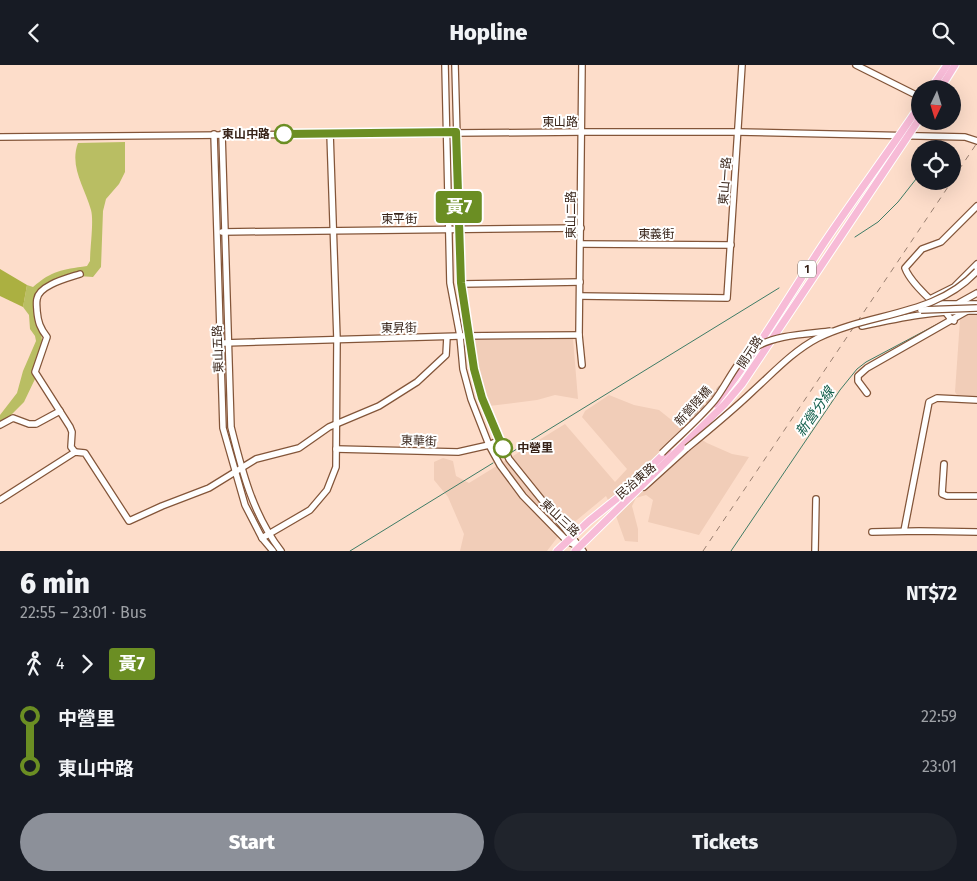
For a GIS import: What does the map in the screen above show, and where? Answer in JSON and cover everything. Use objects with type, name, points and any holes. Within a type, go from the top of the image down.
[{"type":"main road","points":[[937,80],[947,65]]},
{"type":"main road","points":[[946,80],[955,65]]},
{"type":"main road","name":"1","points":[[904,135],[911,122]]},
{"type":"main road","name":"1","points":[[904,135],[911,128]]},
{"type":"main road","name":"開元路","points":[[557,551],[589,521],[625,492],[714,404],[733,381],[823,245],[904,135]]},
{"type":"main road","name":"開元路","points":[[579,550],[598,528],[725,404],[742,384],[904,135]]},
{"type":"street","name":"東山三路","points":[[444,65],[450,283],[460,336],[463,369],[471,399],[489,445],[500,465],[523,496],[570,539]]},
{"type":"street","name":"東山三路","points":[[455,65],[461,283],[474,369],[482,398],[508,459],[579,550]]},
{"type":"street","name":"東山二路","points":[[582,65],[579,335],[582,365]]},
{"type":"street","name":"東山一路","points":[[580,296],[727,299],[742,65]]},
{"type":"street","points":[[856,65],[864,67],[911,92]]},
{"type":"street","name":"東山路","points":[[0,137],[456,132],[738,132],[966,137],[977,141]]},
{"type":"street","points":[[265,536],[310,510],[327,490],[336,467],[337,339],[330,133]]},
{"type":"street","name":"東山五路","points":[[222,134],[231,427],[241,469],[265,536],[281,551]]},
{"type":"street","name":"東山五路","points":[[214,135],[223,428],[245,505],[273,551]]},
{"type":"street","points":[[952,320],[948,312],[932,301],[907,274],[905,269],[922,249],[941,242],[977,207]]},
{"type":"street","name":"東平街","points":[[217,232],[333,229],[581,228]]},
{"type":"street","name":"東義街","points":[[581,244],[731,245]]},
{"type":"street","points":[[932,301],[954,287],[977,264]]},
{"type":"street","name":"新營陸橋","points":[[687,448],[734,409],[798,349],[819,338],[843,329],[942,299],[957,289],[977,271]]},
{"type":"street","points":[[75,452],[71,447],[72,432],[70,427],[35,372],[46,337],[38,322],[36,298],[41,291],[54,283],[80,274]]},
{"type":"street","points":[[461,283],[580,283]]},
{"type":"street","points":[[958,304],[977,293]]},
{"type":"street","points":[[932,301],[977,304]]},
{"type":"street","name":"新營陸橋","points":[[904,312],[941,308],[977,309]]},
{"type":"street","points":[[862,326],[909,317],[977,309]]},
{"type":"street","points":[[867,393],[858,381],[858,376],[867,368],[967,311]]},
{"type":"street","name":"新營陸橋","points":[[662,453],[715,400],[734,370],[753,349],[776,339],[843,329]]},
{"type":"street","name":"東昇街","points":[[220,343],[460,336],[579,335]]},
{"type":"street","points":[[0,500],[75,452],[85,453],[129,521],[162,505],[209,488],[256,459],[299,448],[318,434],[379,406],[417,382],[446,355],[447,337]]},
{"type":"street","points":[[746,402],[751,392]]},
{"type":"street","points":[[904,531],[929,402],[937,398],[977,400]]},
{"type":"street","points":[[0,425],[13,418],[29,424],[36,424],[60,411]]},
{"type":"street","name":"東華街","points":[[336,449],[458,453],[489,445],[500,440]]},
{"type":"street","name":"民治東路","points":[[598,528],[687,448]]},
{"type":"street","name":"開元路","points":[[589,521],[662,453]]},
{"type":"street","points":[[944,464],[942,494],[947,496],[977,496]]},
{"type":"street","points":[[815,551],[816,499]]},
{"type":"street","points":[[872,532],[977,533]]},
{"type":"shaded area","points":[[0,269],[27,285],[23,307],[0,296]]},
{"type":"shaded area","points":[[969,314],[977,314],[977,396],[957,395],[955,392],[960,320]]},
{"type":"shaded area","points":[[573,339],[578,399],[555,395],[537,400],[489,406],[472,345],[475,340]]},
{"type":"shaded area","points":[[609,395],[634,405],[659,410],[707,443],[732,454],[749,457],[699,535],[648,522],[653,500],[646,495],[636,498],[632,506],[638,529],[638,542],[625,541],[606,496],[560,534],[547,551],[460,551],[464,534],[448,497],[434,480],[434,462],[443,458],[453,461],[456,476],[469,483],[565,424],[615,482],[627,469],[582,417],[585,411]]},
{"type":"green space","points":[[125,142],[125,172],[119,184],[106,199],[103,211],[101,267],[93,277],[70,277],[41,292],[38,301],[43,351],[35,379],[24,402],[10,416],[6,423],[0,427],[0,415],[17,393],[23,371],[36,341],[30,329],[29,315],[23,307],[27,285],[33,287],[52,274],[87,266],[90,261],[92,215],[75,160],[78,143]]},
{"type":"waterway","points":[[855,237],[878,222],[911,185]]},
{"type":"waterway","points":[[512,452],[779,288]]},
{"type":"waterway","name":"新營分線","points":[[731,551],[840,390],[857,369],[866,362],[947,319]]},
{"type":"waterway","points":[[350,551],[493,463]]},
{"type":"tunnel","points":[[688,421],[709,403],[722,386]]},
{"type":"railway","points":[[961,167],[977,143]]},
{"type":"railway","points":[[703,551],[946,190]]},
{"type":"bus line","name":"黃7","points":[[284,134],[456,132],[461,283],[474,369],[482,398],[503,448]]},
{"type":"place","name":"東山中路","points":[[284,134]]},
{"type":"place","name":"中營里","points":[[503,448]]}]
